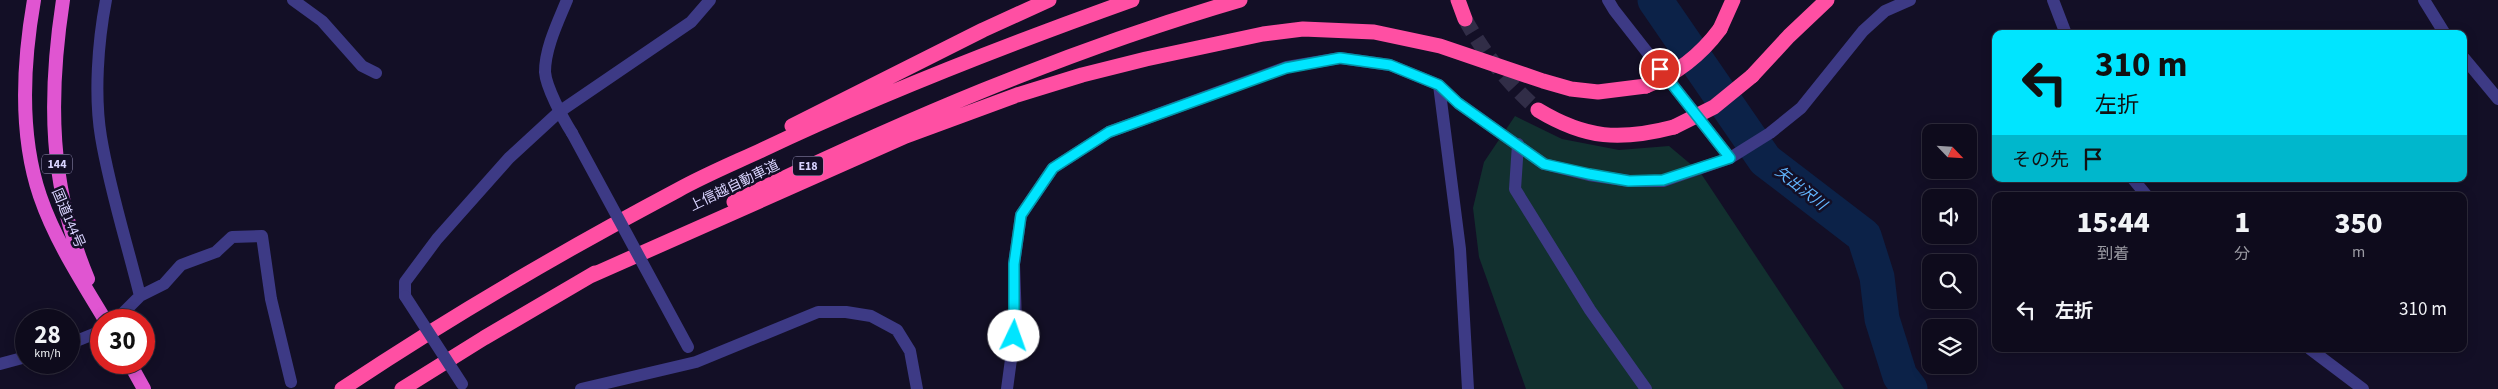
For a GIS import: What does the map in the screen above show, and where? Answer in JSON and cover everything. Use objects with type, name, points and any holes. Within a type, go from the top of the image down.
[{"type":"highway","name":"国道144号","points":[[34,0],[26,69],[26,113],[31,155],[40,195],[54,230],[99,309]]},
{"type":"highway","name":"国道144号","points":[[63,0],[54,68],[54,151],[71,233],[101,309]]},
{"type":"highway","points":[[679,189],[786,129],[880,80],[1049,0]]},
{"type":"highway","name":"上信越自動車道","points":[[342,389],[454,317],[679,189],[797,133],[919,80],[1038,33],[1132,0]]},
{"type":"highway","name":"上信越自動車道","points":[[402,389],[588,277],[771,184],[943,107],[1060,60],[1146,29],[1240,0]]},
{"type":"highway","points":[[1458,0],[1466,19]]},
{"type":"highway","points":[[588,277],[714,223],[906,136],[1017,95],[1109,68],[1264,34],[1302,29],[1374,32],[1440,46],[1572,89],[1598,92],[1646,86],[1664,79],[1686,66],[1706,47],[1720,29],[1734,0]]},
{"type":"highway","points":[[1538,110],[1563,125],[1592,134],[1621,136],[1648,134],[1674,127],[1714,108],[1752,76],[1827,0]]},
{"type":"highway","points":[[136,374],[144,389]]},
{"type":"street","points":[[106,0],[101,26],[98,79],[100,135],[128,256],[140,296]]},
{"type":"street","points":[[293,0],[322,20],[362,66],[376,73]]},
{"type":"street","points":[[566,0],[551,41],[545,72],[559,112],[696,362]]},
{"type":"street","points":[[462,386],[405,296],[405,282],[437,239],[509,158],[559,112],[691,22],[710,0]]},
{"type":"street","points":[[1608,0],[1730,158]]},
{"type":"street","points":[[1007,389],[1016,322],[1014,264],[1021,215],[1053,168],[1109,132],[1286,68],[1340,58],[1390,65],[1439,85],[1458,103],[1544,164],[1629,181],[1663,180],[1730,158],[1770,133],[1801,108],[1863,31],[1885,11],[1910,0]]},
{"type":"street","points":[[2053,0],[2064,30]]},
{"type":"street","points":[[2424,0],[2443,30]]},
{"type":"street","points":[[2467,62],[2498,99]]},
{"type":"street","points":[[1439,85],[1460,249],[1468,389]]},
{"type":"street","points":[[1518,144],[1515,189],[1590,310],[1646,389]]},
{"type":"street","points":[[2135,182],[2144,192]]},
{"type":"street","points":[[127,309],[140,296],[164,284],[181,265],[216,252],[232,236],[262,236],[272,299],[291,382]]},
{"type":"street","points":[[581,389],[696,362],[818,312],[846,312],[871,316],[897,330],[910,351],[917,389]]},
{"type":"street","points":[[2314,352],[2363,389]]},
{"type":"street","points":[[0,364],[15,360]]},
{"type":"green space","points":[[1515,116],[1562,139],[1619,150],[1669,146],[1700,172],[1844,389],[1526,389],[1479,257],[1473,208],[1484,162]]},
{"type":"waterway","name":"矢出沢川","points":[[1655,0],[1765,160],[1864,236],[1877,277],[1882,319],[1900,376],[1910,389]]},
{"type":"tunnel","points":[[1465,19],[1497,68],[1538,110]]},
{"type":"route","points":[[1014,336],[1016,322],[1014,264],[1021,215],[1053,168],[1109,132],[1286,68],[1340,58],[1390,65],[1439,85],[1458,103],[1544,164],[1629,181],[1663,180],[1730,158],[1660,69]]}]
